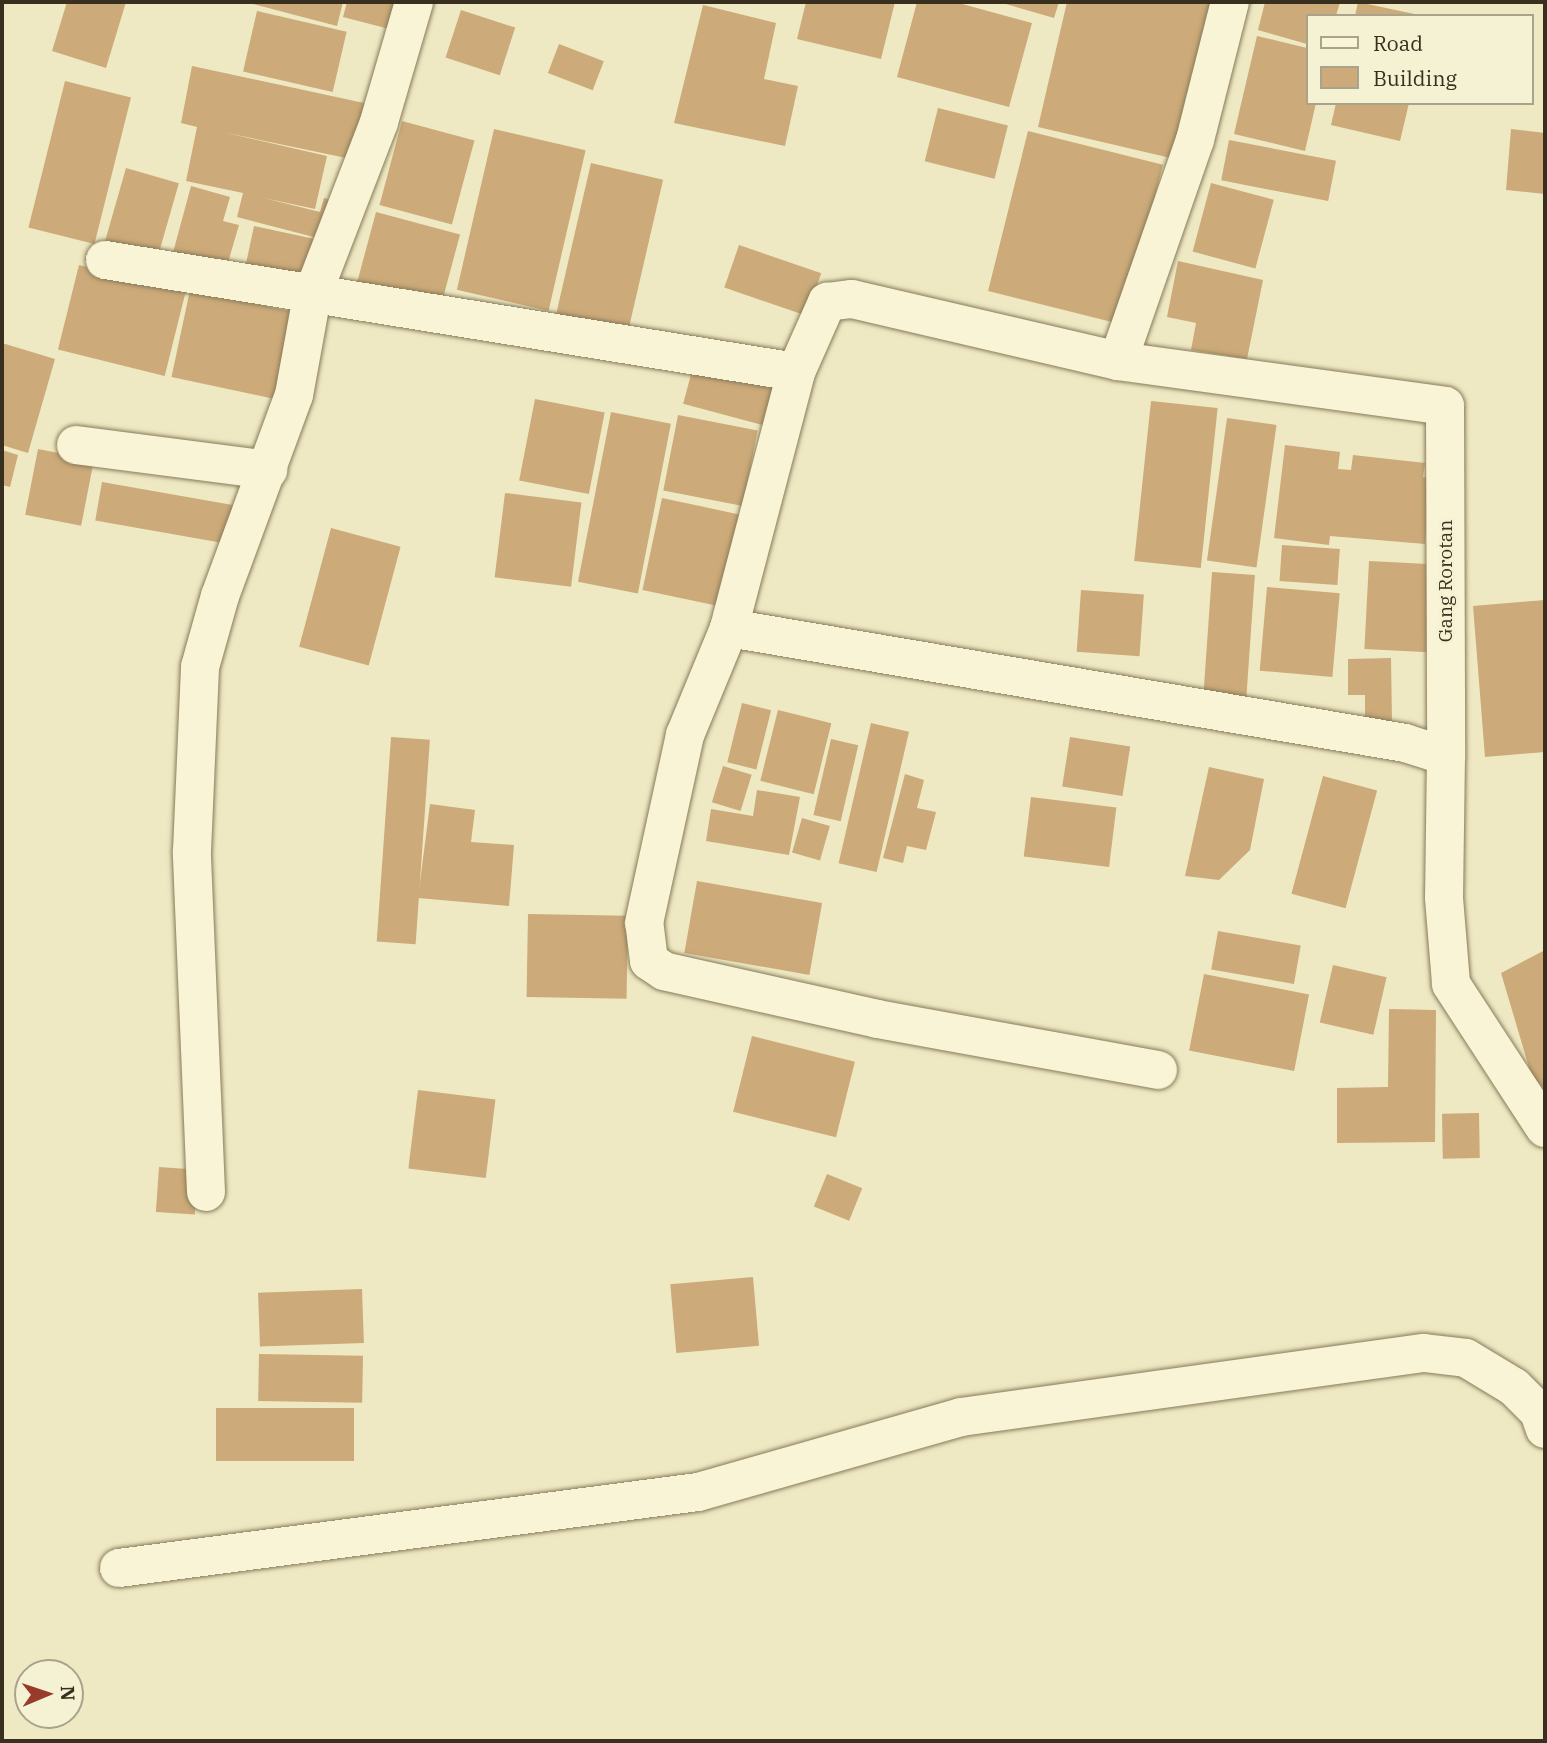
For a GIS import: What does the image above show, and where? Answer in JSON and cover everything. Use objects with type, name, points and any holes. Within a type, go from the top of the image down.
[{"type":"street","points":[[206,1192],[192,851],[200,667],[220,596],[294,395],[312,296],[379,122],[414,2]]},
{"type":"street","points":[[1158,1070],[878,1019],[664,971],[649,961],[644,923],[685,735],[729,628],[796,372],[827,302],[839,298],[1118,361],[1195,141],[1230,2]]},
{"type":"street","points":[[105,260],[312,296],[796,372]]},
{"type":"street","name":"Gang Rorotan","points":[[1118,361],[1445,406],[1444,898],[1451,984],[1545,1128]]},
{"type":"street","points":[[76,445],[268,470]]},
{"type":"street","points":[[729,628],[1405,743],[1446,757]]},
{"type":"street","points":[[120,1568],[698,1492],[961,1416],[1424,1353],[1466,1358],[1514,1387],[1539,1412],[1545,1429]]},
{"type":"building","points":[[67,2],[126,2],[106,68],[52,51]]},
{"type":"building","points":[[245,2],[343,2],[337,26]]},
{"type":"building","points":[[347,2],[404,2],[397,31],[343,17]]},
{"type":"building","points":[[806,2],[895,2],[881,59],[797,39]]},
{"type":"building","points":[[917,2],[955,2],[1032,23],[1009,107],[897,77]]},
{"type":"building","points":[[999,2],[1059,2],[1054,18]]},
{"type":"building","points":[[1067,2],[1212,2],[1175,159],[1038,127]]},
{"type":"building","points":[[1265,2],[1340,2],[1337,14],[1306,14],[1306,44],[1258,30]]},
{"type":"building","points":[[1358,2],[1414,14],[1355,14]]},
{"type":"building","points":[[703,5],[776,23],[764,79],[798,86],[785,146],[674,123]]},
{"type":"building","points":[[461,10],[515,28],[500,75],[446,58]]},
{"type":"building","points":[[257,11],[347,32],[333,92],[243,71]]},
{"type":"building","points":[[1257,36],[1306,48],[1306,105],[1316,105],[1305,151],[1234,134]]},
{"type":"building","points":[[559,44],[604,61],[593,90],[548,73]]},
{"type":"building","points":[[192,66],[364,103],[351,159],[222,132],[327,156],[315,209],[264,198],[320,212],[324,198],[338,202],[329,241],[237,217],[243,193],[186,181],[197,127],[181,123]]},
{"type":"building","points":[[65,81],[131,97],[94,244],[28,228]]},
{"type":"building","points":[[1336,105],[1409,105],[1400,141],[1331,125]]},
{"type":"building","points":[[938,108],[1008,125],[995,179],[925,161]]},
{"type":"building","points":[[402,121],[474,140],[452,224],[379,205]]},
{"type":"building","points":[[494,129],[586,150],[548,311],[457,290]]},
{"type":"building","points":[[1511,129],[1545,133],[1545,194],[1506,190]]},
{"type":"building","points":[[1028,131],[1163,165],[1123,325],[988,291]]},
{"type":"building","points":[[1229,140],[1336,161],[1328,201],[1221,180]]},
{"type":"building","points":[[591,163],[663,180],[627,336],[555,319]]},
{"type":"building","points":[[126,168],[179,183],[155,266],[102,251]]},
{"type":"building","points":[[1211,183],[1274,200],[1255,268],[1193,252]]},
{"type":"building","points":[[191,186],[230,197],[223,221],[239,225],[224,276],[171,260]]},
{"type":"building","points":[[376,212],[460,235],[441,305],[357,283]]},
{"type":"building","points":[[254,226],[314,239],[303,287],[244,274]]},
{"type":"building","points":[[739,245],[821,273],[807,316],[724,288]]},
{"type":"building","points":[[1178,261],[1263,280],[1247,359],[1191,350],[1196,323],[1167,317]]},
{"type":"building","points":[[79,265],[186,292],[165,376],[58,349]]},
{"type":"building","points":[[190,290],[296,312],[277,400],[171,377]]},
{"type":"building","points":[[2,343],[55,359],[28,453],[2,445]]},
{"type":"building","points":[[693,367],[773,388],[763,425],[683,404]]},
{"type":"building","points":[[535,399],[605,413],[589,494],[519,480]]},
{"type":"building","points":[[1151,401],[1218,408],[1201,568],[1134,561]]},
{"type":"building","points":[[611,412],[671,424],[638,593],[578,582]]},
{"type":"building","points":[[678,415],[758,430],[743,506],[663,491]]},
{"type":"building","points":[[1227,418],[1277,425],[1256,568],[1207,561]]},
{"type":"building","points":[[1285,445],[1340,452],[1338,469],[1351,470],[1353,455],[1425,463],[1423,477],[1430,478],[1425,544],[1330,536],[1329,545],[1274,538]]},
{"type":"building","points":[[38,449],[94,460],[81,526],[25,515]]},
{"type":"building","points":[[2,450],[18,455],[10,487],[2,485]]},
{"type":"building","points":[[102,482],[234,505],[227,544],[95,520]]},
{"type":"building","points":[[505,493],[581,502],[571,587],[495,577]]},
{"type":"building","points":[[662,498],[740,515],[721,607],[642,590]]},
{"type":"building","points":[[331,528],[401,547],[369,665],[299,647]]},
{"type":"building","points":[[1282,545],[1340,549],[1337,585],[1279,581]]},
{"type":"building","points":[[1369,561],[1438,565],[1433,652],[1364,649]]},
{"type":"building","points":[[1212,572],[1255,575],[1246,704],[1203,701]]},
{"type":"building","points":[[1267,587],[1340,593],[1332,677],[1260,671]]},
{"type":"building","points":[[1081,590],[1144,594],[1140,656],[1077,652]]},
{"type":"building","points":[[1545,600],[1545,752],[1485,757],[1473,606]]},
{"type":"building","points":[[1391,658],[1392,721],[1365,721],[1365,695],[1348,695],[1348,659]]},
{"type":"building","points":[[742,703],[771,710],[756,769],[727,762]]},
{"type":"building","points":[[778,710],[831,723],[814,794],[760,781]]},
{"type":"building","points":[[871,723],[909,732],[877,872],[839,863]]},
{"type":"building","points":[[391,737],[430,740],[416,944],[377,942]]},
{"type":"building","points":[[1070,737],[1130,747],[1122,796],[1062,786]]},
{"type":"building","points":[[831,739],[858,745],[841,821],[813,815]]},
{"type":"building","points":[[723,766],[752,775],[741,811],[712,802]]},
{"type":"building","points":[[1209,767],[1264,779],[1250,850],[1219,880],[1185,876]]},
{"type":"building","points":[[905,774],[924,780],[917,808],[936,812],[926,850],[907,846],[903,863],[883,858]]},
{"type":"building","points":[[1323,776],[1377,790],[1346,908],[1291,894]]},
{"type":"building","points":[[757,790],[800,797],[789,855],[706,841],[711,809],[753,816]]},
{"type":"building","points":[[1031,797],[1116,807],[1109,867],[1024,857]]},
{"type":"building","points":[[430,804],[475,810],[471,842],[514,845],[509,906],[418,898]]},
{"type":"building","points":[[802,818],[830,826],[820,861],[792,853]]},
{"type":"building","points":[[697,881],[822,903],[809,975],[684,953]]},
{"type":"building","points":[[528,914],[628,916],[627,999],[527,997]]},
{"type":"building","points":[[1218,931],[1301,946],[1294,984],[1211,969]]},
{"type":"building","points":[[1545,950],[1545,1090],[1531,1074],[1501,973]]},
{"type":"building","points":[[1333,965],[1387,977],[1373,1035],[1320,1022]]},
{"type":"building","points":[[1204,974],[1309,994],[1294,1071],[1189,1051]]},
{"type":"building","points":[[1389,1009],[1436,1010],[1435,1142],[1337,1143],[1337,1088],[1388,1087]]},
{"type":"building","points":[[752,1036],[855,1062],[836,1137],[733,1112]]},
{"type":"building","points":[[418,1090],[495,1100],[486,1178],[408,1168]]},
{"type":"building","points":[[1479,1113],[1480,1158],[1443,1159],[1442,1114]]},
{"type":"building","points":[[159,1167],[198,1170],[195,1215],[156,1212]]},
{"type":"building","points":[[827,1174],[862,1188],[849,1221],[814,1206]]},
{"type":"building","points":[[753,1277],[759,1346],[676,1353],[670,1284]]},
{"type":"building","points":[[362,1289],[364,1343],[260,1347],[258,1293]]},
{"type":"building","points":[[259,1354],[363,1356],[362,1403],[258,1401]]},
{"type":"building","points":[[216,1408],[354,1408],[354,1461],[216,1461]]}]
